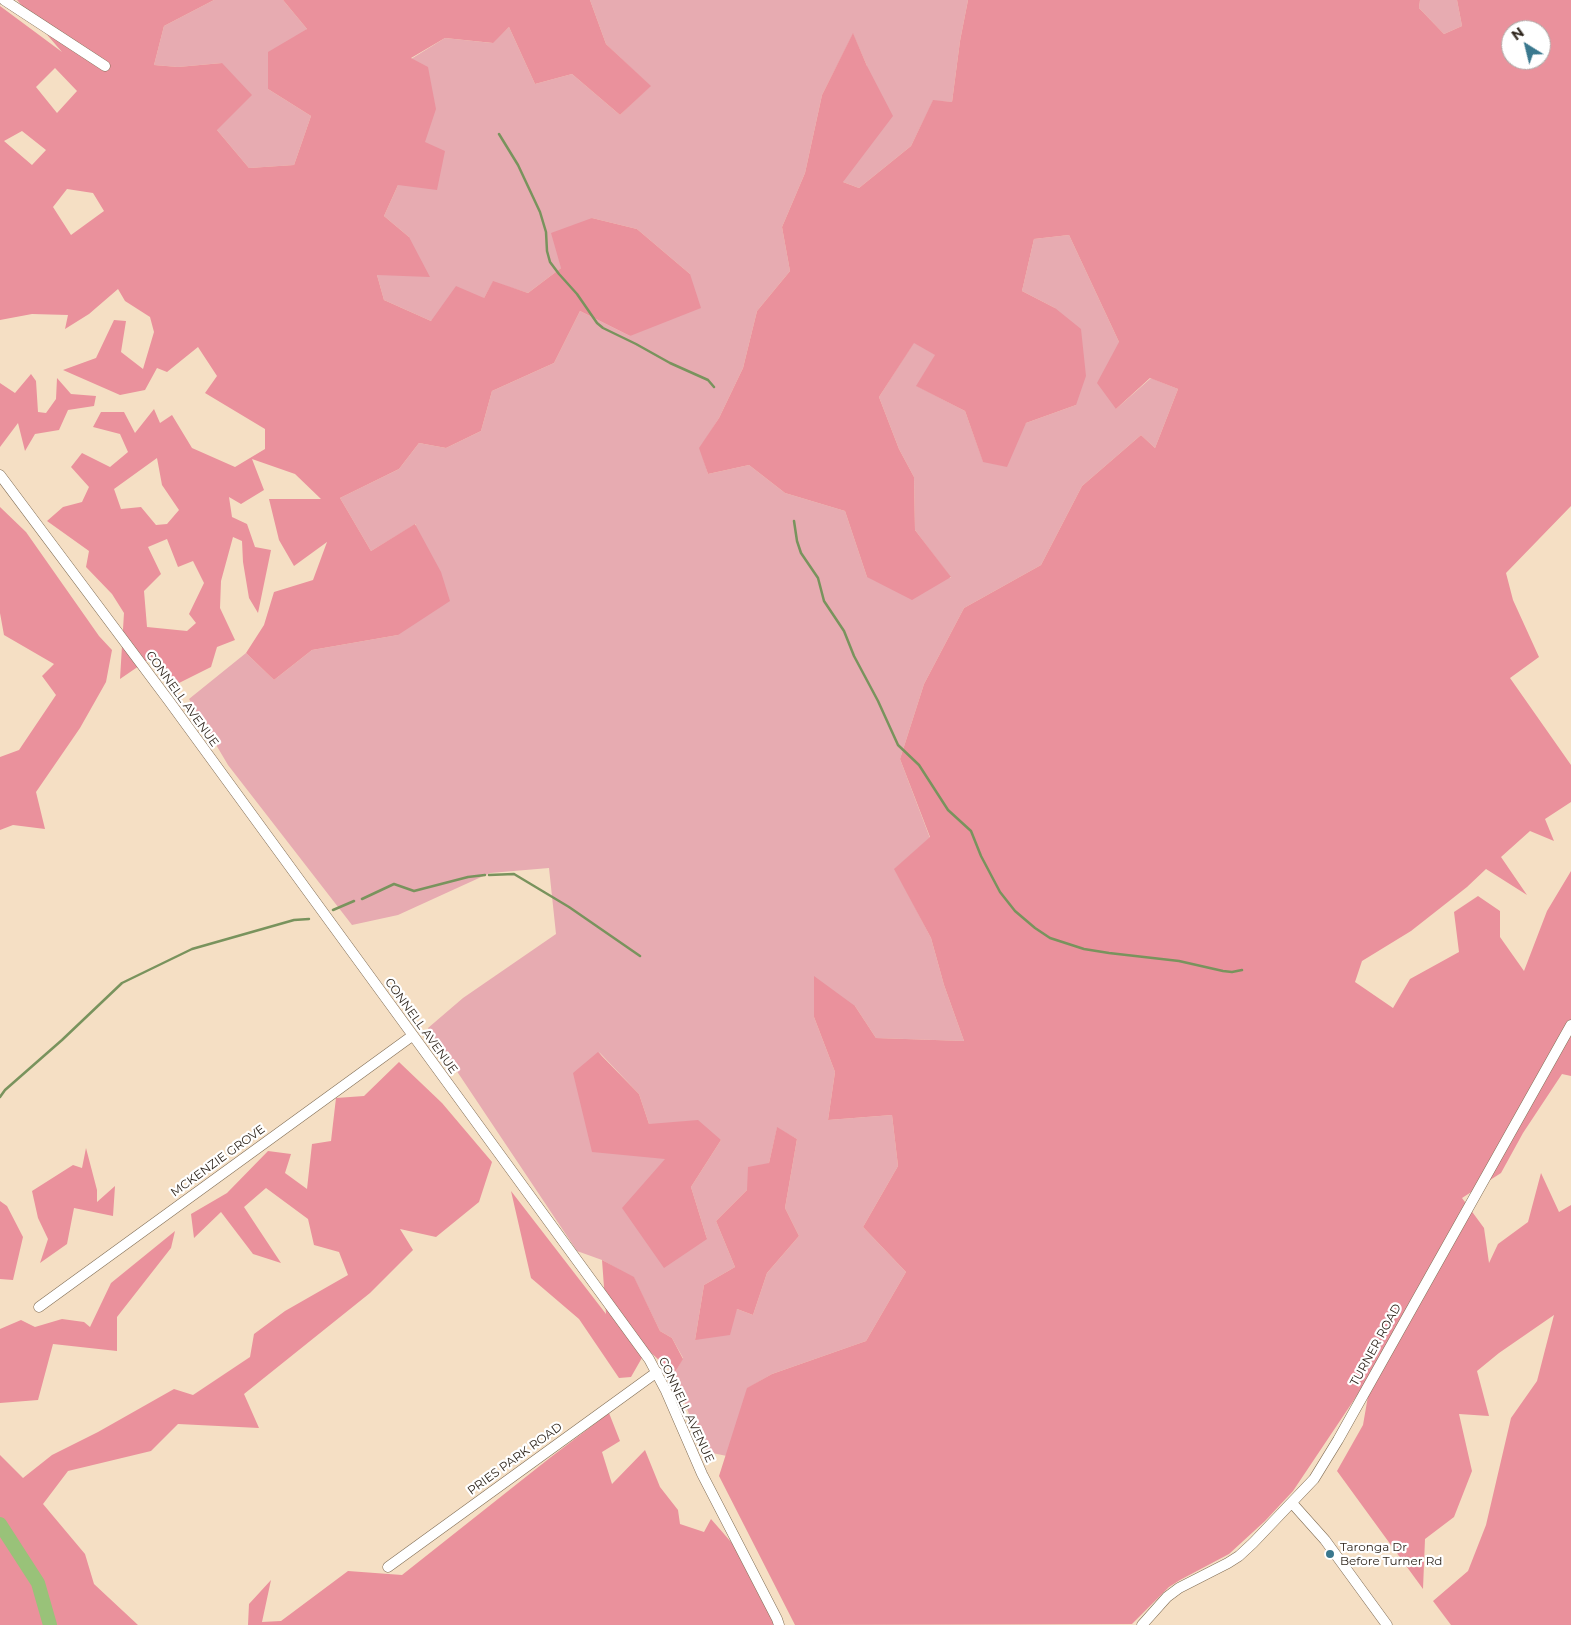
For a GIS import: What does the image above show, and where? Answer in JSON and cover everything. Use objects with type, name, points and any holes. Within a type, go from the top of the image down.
[{"type":"street","points":[[4,0],[105,66]]},
{"type":"street","name":"CONNELL AVENUE","points":[[0,475],[169,701],[628,1329],[657,1372],[702,1474],[779,1623]]},
{"type":"street","name":"TURNER ROAD","points":[[1142,1625],[1167,1597],[1179,1588],[1239,1556],[1314,1479],[1338,1440],[1571,1025]]},
{"type":"street","name":"MCKENZIE GROVE","points":[[39,1307],[412,1036]]},
{"type":"street","name":"PRIES PARK ROAD","points":[[388,1568],[657,1372]]},
{"type":"street","points":[[1292,1503],[1325,1540],[1387,1625]]},
{"type":"shaded area","points":[[17,0],[214,0],[164,26],[154,65],[178,67],[222,63],[252,95],[217,130],[249,168],[294,165],[311,116],[268,89],[268,52],[307,29],[283,0],[590,0],[606,44],[651,86],[620,115],[572,74],[535,84],[509,27],[493,43],[445,38],[411,58],[428,67],[436,109],[425,142],[445,151],[437,190],[398,185],[384,216],[409,237],[430,277],[377,275],[384,300],[431,321],[456,286],[484,298],[493,281],[528,293],[561,268],[551,233],[592,218],[637,229],[690,274],[701,308],[630,336],[580,311],[554,363],[492,391],[481,431],[446,448],[419,443],[399,469],[340,498],[371,551],[415,524],[441,572],[450,601],[398,635],[312,650],[274,680],[246,653],[264,625],[274,592],[313,580],[327,542],[294,566],[279,540],[269,499],[321,499],[295,474],[252,459],[264,490],[241,504],[229,497],[232,517],[247,524],[255,547],[271,550],[258,613],[249,598],[243,562],[242,541],[233,537],[221,581],[220,608],[235,640],[217,647],[211,667],[175,685],[155,655],[120,679],[124,613],[112,594],[86,567],[89,551],[47,521],[63,507],[82,502],[89,487],[71,467],[82,453],[110,467],[128,452],[120,434],[93,427],[101,412],[124,412],[135,433],[154,409],[160,423],[172,415],[192,448],[235,467],[265,449],[265,429],[205,393],[217,376],[198,347],[167,372],[157,368],[145,390],[120,395],[63,370],[96,358],[114,320],[126,321],[121,352],[143,369],[154,332],[150,317],[125,301],[118,289],[89,314],[65,329],[68,315],[32,314],[0,320],[0,6],[62,52]],"holes":[[[55,68],[77,91],[57,113],[36,87]],[[22,131],[46,150],[32,165],[4,141]],[[67,189],[93,193],[104,211],[71,235],[53,207]],[[157,458],[162,485],[179,510],[167,524],[156,525],[141,507],[121,509],[114,489]],[[167,539],[178,567],[193,561],[204,583],[189,614],[196,623],[187,631],[147,627],[144,591],[161,574],[148,547]]]},
{"type":"shaded area","points":[[214,0],[283,0],[307,29],[268,89],[311,116],[294,165],[249,168],[217,130],[222,63],[178,67],[154,65],[164,26]]},
{"type":"shaded area","points":[[590,0],[968,0],[960,41],[952,102],[933,101],[911,146],[859,188],[843,182],[867,66],[853,34],[822,95],[805,173],[782,227],[790,271],[757,311],[743,368],[719,418],[700,448],[708,474],[749,465],[785,493],[845,511],[867,577],[951,578],[915,530],[914,477],[899,449],[879,397],[914,342],[936,355],[917,386],[965,411],[983,461],[1026,423],[1076,405],[1055,308],[1022,291],[1034,239],[1069,235],[1119,342],[1116,409],[1151,378],[1178,389],[1155,448],[1141,435],[1082,486],[1041,565],[964,608],[924,684],[900,759],[930,838],[895,869],[931,938],[944,985],[964,1041],[876,1038],[855,1006],[814,1017],[835,1072],[828,1120],[892,1115],[898,1166],[863,1227],[906,1272],[866,1341],[772,1374],[748,1388],[727,1456],[707,1452],[689,1414],[674,1374],[683,1358],[672,1338],[660,1331],[634,1278],[602,1260],[577,1251],[428,1028],[463,998],[556,934],[549,868],[490,873],[398,915],[352,925],[228,765],[189,699],[246,653],[274,680],[312,650],[398,635],[416,524],[371,551],[340,498],[399,469],[419,443],[446,448],[481,431],[492,391],[554,363],[580,311],[630,336],[690,274],[637,229],[592,218],[561,268],[528,293],[493,282],[484,298],[431,321],[384,300],[377,275],[409,237],[384,216],[398,185],[425,142],[411,59],[445,38],[492,43],[509,27],[535,84],[572,74],[620,115],[650,86],[606,44]],"holes":[[[599,1052],[639,1094],[649,1124],[721,1140],[691,1187],[707,1239],[666,1159]],[[777,1128],[797,1139],[785,1208],[799,1236],[767,1273],[753,1315],[737,1309],[695,1340],[704,1285],[735,1267],[716,1221],[747,1190],[769,1163]]]},
{"type":"shaded area","points":[[968,0],[1420,0],[1419,8],[1444,34],[1462,26],[1457,0],[1571,0],[1571,506],[1506,573],[1513,600],[1539,657],[1510,678],[1571,765],[1571,802],[1545,819],[1554,841],[1530,831],[1501,857],[1527,895],[1486,869],[1467,887],[1411,931],[1362,961],[1355,982],[1393,1008],[1410,979],[1459,952],[1454,912],[1478,896],[1500,911],[1500,937],[1524,971],[1547,911],[1571,871],[1571,1076],[1562,1074],[1523,1133],[1501,1173],[1462,1198],[1484,1228],[1489,1263],[1498,1244],[1528,1222],[1541,1173],[1559,1212],[1571,1205],[1571,1625],[1451,1625],[1433,1601],[1468,1571],[1486,1525],[1511,1418],[1537,1381],[1554,1315],[1499,1353],[1477,1371],[1489,1416],[1459,1414],[1472,1471],[1454,1517],[1425,1539],[1423,1589],[1337,1471],[1363,1425],[1372,1373],[1293,1491],[1265,1521],[1229,1554],[1169,1587],[1132,1624],[795,1625],[719,1476],[747,1388],[772,1374],[866,1341],[906,1272],[863,1227],[898,1166],[892,1115],[828,1120],[835,1072],[814,1017],[814,976],[855,1006],[876,1038],[964,1041],[944,985],[931,938],[894,869],[930,837],[900,759],[924,684],[964,608],[1041,565],[1082,486],[1141,435],[1155,448],[1178,389],[1150,378],[1116,409],[1097,383],[1119,342],[1069,235],[1034,239],[1022,291],[1055,308],[1081,329],[1086,376],[1076,405],[1026,423],[1007,467],[983,462],[965,411],[916,386],[935,355],[914,343],[879,397],[899,449],[914,477],[915,530],[951,577],[912,600],[867,577],[845,511],[785,493],[749,465],[708,474],[699,448],[719,418],[743,368],[757,311],[790,271],[782,227],[805,173],[822,95],[853,33],[867,66],[893,116],[843,182],[859,188],[911,146],[933,100],[952,102],[960,41]]},
{"type":"shaded area","points":[[1420,0],[1457,0],[1462,26],[1444,34],[1419,8]]},
{"type":"shaded area","points":[[31,374],[36,381],[38,412],[46,413],[56,399],[57,378],[71,394],[96,396],[94,406],[68,410],[59,430],[35,434],[25,451],[18,423],[0,447],[0,383],[15,393]]},
{"type":"shaded area","points":[[0,507],[26,532],[99,636],[112,650],[106,682],[80,728],[36,792],[45,829],[13,825],[0,830],[0,757],[19,750],[56,695],[42,676],[54,664],[4,635],[0,613]]},
{"type":"shaded area","points":[[598,1052],[639,1094],[649,1124],[698,1120],[721,1140],[691,1187],[707,1239],[664,1268],[622,1208],[665,1159],[592,1152],[573,1073]]},
{"type":"shaded area","points":[[399,1062],[442,1103],[492,1162],[479,1202],[436,1237],[400,1229],[413,1250],[370,1293],[244,1394],[259,1428],[178,1424],[151,1451],[68,1471],[43,1504],[85,1554],[94,1584],[138,1625],[0,1625],[0,1455],[23,1478],[52,1455],[98,1432],[174,1389],[193,1395],[250,1357],[254,1334],[285,1311],[348,1275],[339,1252],[314,1245],[308,1219],[266,1188],[244,1207],[281,1263],[253,1254],[221,1212],[194,1238],[191,1214],[227,1193],[268,1151],[291,1154],[285,1173],[307,1189],[312,1144],[331,1141],[336,1098],[364,1096]]},
{"type":"shaded area","points":[[777,1127],[797,1139],[785,1208],[799,1236],[767,1273],[753,1315],[737,1309],[730,1335],[695,1340],[704,1285],[735,1267],[716,1221],[747,1190],[748,1167],[769,1163]]},
{"type":"shaded area","points":[[86,1148],[97,1190],[97,1202],[115,1186],[113,1216],[74,1208],[67,1244],[40,1263],[48,1239],[38,1218],[32,1191],[73,1165],[82,1168]]},
{"type":"shaded area","points":[[511,1191],[606,1314],[602,1260],[634,1277],[660,1331],[672,1338],[683,1359],[674,1374],[647,1349],[631,1377],[619,1378],[579,1319],[531,1278]]},
{"type":"shaded area","points":[[0,1201],[7,1206],[23,1237],[13,1280],[0,1279]]},
{"type":"shaded area","points":[[175,1231],[171,1248],[117,1317],[117,1351],[53,1344],[38,1400],[0,1403],[0,1329],[21,1320],[35,1327],[62,1319],[84,1322],[90,1327],[111,1283]]},
{"type":"shaded area","points":[[609,1413],[620,1441],[602,1452],[612,1484],[645,1450],[660,1487],[678,1510],[680,1524],[704,1532],[711,1519],[738,1550],[775,1625],[248,1625],[249,1604],[271,1580],[262,1622],[281,1621],[348,1571],[402,1575]]},
{"type":"waterway","points":[[499,134],[518,165],[540,212],[546,232],[547,251],[550,262],[577,294],[597,323],[603,328],[670,363],[708,380],[714,387]]},
{"type":"waterway","points":[[794,521],[801,553],[818,578],[824,601],[844,631],[854,656],[878,701],[898,745],[919,765],[948,810],[971,831],[981,856],[1000,892],[1015,911],[1050,938],[1084,949],[1179,961],[1223,971],[1242,970]]},
{"type":"waterway","points":[[489,875],[514,874],[569,907],[640,956]]},
{"type":"waterway","points":[[362,899],[394,884],[414,891],[468,877],[485,875]]},
{"type":"waterway","points":[[333,910],[354,901]]},
{"type":"waterway","points":[[0,1097],[5,1090],[62,1040],[122,983],[192,949],[294,920],[309,919]]},
{"type":"waterway","points":[[0,1524],[38,1583],[50,1625]]},
{"type":"place","name":"Taronga Dr Before Turner Rd","points":[[1330,1554]]}]
